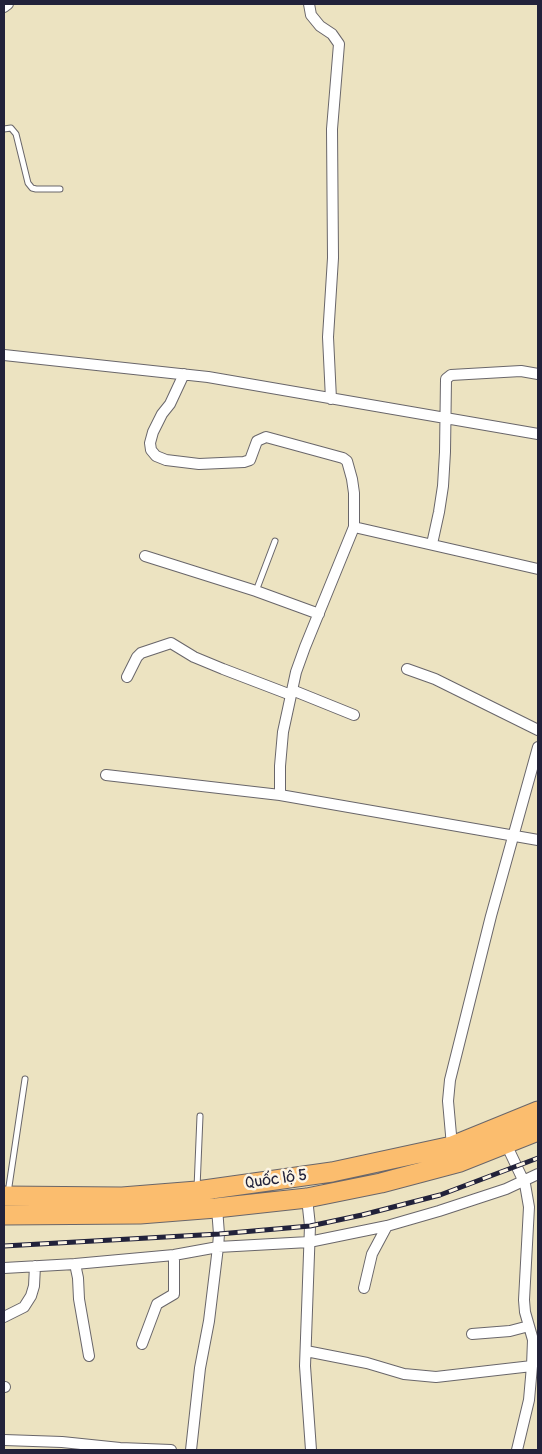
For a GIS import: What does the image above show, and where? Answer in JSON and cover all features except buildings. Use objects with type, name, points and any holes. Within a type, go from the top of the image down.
[{"type":"highway","name":"Quốc lộ 5","points":[[6,1196],[122,1197],[197,1191],[332,1172],[452,1146],[538,1111]]},
{"type":"highway","name":"Quốc lộ 5","points":[[4,1215],[140,1214],[307,1198],[380,1183],[460,1162],[538,1131]]},
{"type":"street","points":[[4,7],[8,4]]},
{"type":"street","points":[[309,4],[311,15],[320,26],[332,34],[339,44],[332,129],[333,258],[328,337],[331,399]]},
{"type":"street","points":[[4,355],[208,377],[538,434]]},
{"type":"street","points":[[432,544],[444,486],[445,382],[448,376],[521,371],[538,374]]},
{"type":"street","points":[[184,374],[170,404],[162,414],[153,432],[150,443],[151,450],[156,456],[166,460],[200,464],[244,462],[250,460],[257,442],[266,437],[343,458],[347,461],[352,479],[354,527],[305,647],[291,693],[282,741],[280,795]]},
{"type":"street","points":[[354,527],[538,569]]},
{"type":"street","points":[[145,556],[256,591],[318,614]]},
{"type":"street","points":[[127,677],[141,653],[171,643],[194,657],[223,670],[330,704],[354,715]]},
{"type":"street","points":[[407,669],[435,679],[538,730]]},
{"type":"street","points":[[452,1146],[448,1101],[450,1080],[471,992],[538,747]]},
{"type":"street","points":[[106,775],[280,795],[538,840]]},
{"type":"street","points":[[506,1144],[524,1180],[529,1207],[524,1300],[532,1340],[534,1402],[517,1450]]},
{"type":"street","points":[[4,1268],[174,1255],[218,1247],[309,1242],[387,1226],[506,1189],[538,1174]]},
{"type":"street","points":[[307,1198],[310,1226],[305,1366],[311,1450]]},
{"type":"street","points":[[191,1450],[198,1377],[209,1321],[218,1247],[217,1208]]},
{"type":"street","points":[[364,1288],[372,1254],[387,1226]]},
{"type":"street","points":[[142,1344],[157,1304],[174,1294],[174,1255]]},
{"type":"street","points":[[75,1264],[89,1356]]},
{"type":"street","points":[[4,1317],[24,1307],[31,1296],[34,1286],[35,1266]]},
{"type":"street","points":[[472,1334],[529,1326]]},
{"type":"street","points":[[306,1351],[358,1361],[404,1374],[436,1377],[532,1366]]},
{"type":"street","points":[[4,1440],[171,1450]]},
{"type":"lane","points":[[4,129],[14,129],[28,184],[36,190],[60,189]]},
{"type":"lane","points":[[256,591],[275,541]]},
{"type":"lane","points":[[6,1196],[25,1079]]},
{"type":"lane","points":[[197,1191],[200,1116]]},
{"type":"railway","points":[[4,1246],[219,1234],[310,1226],[440,1195],[538,1158]]}]
